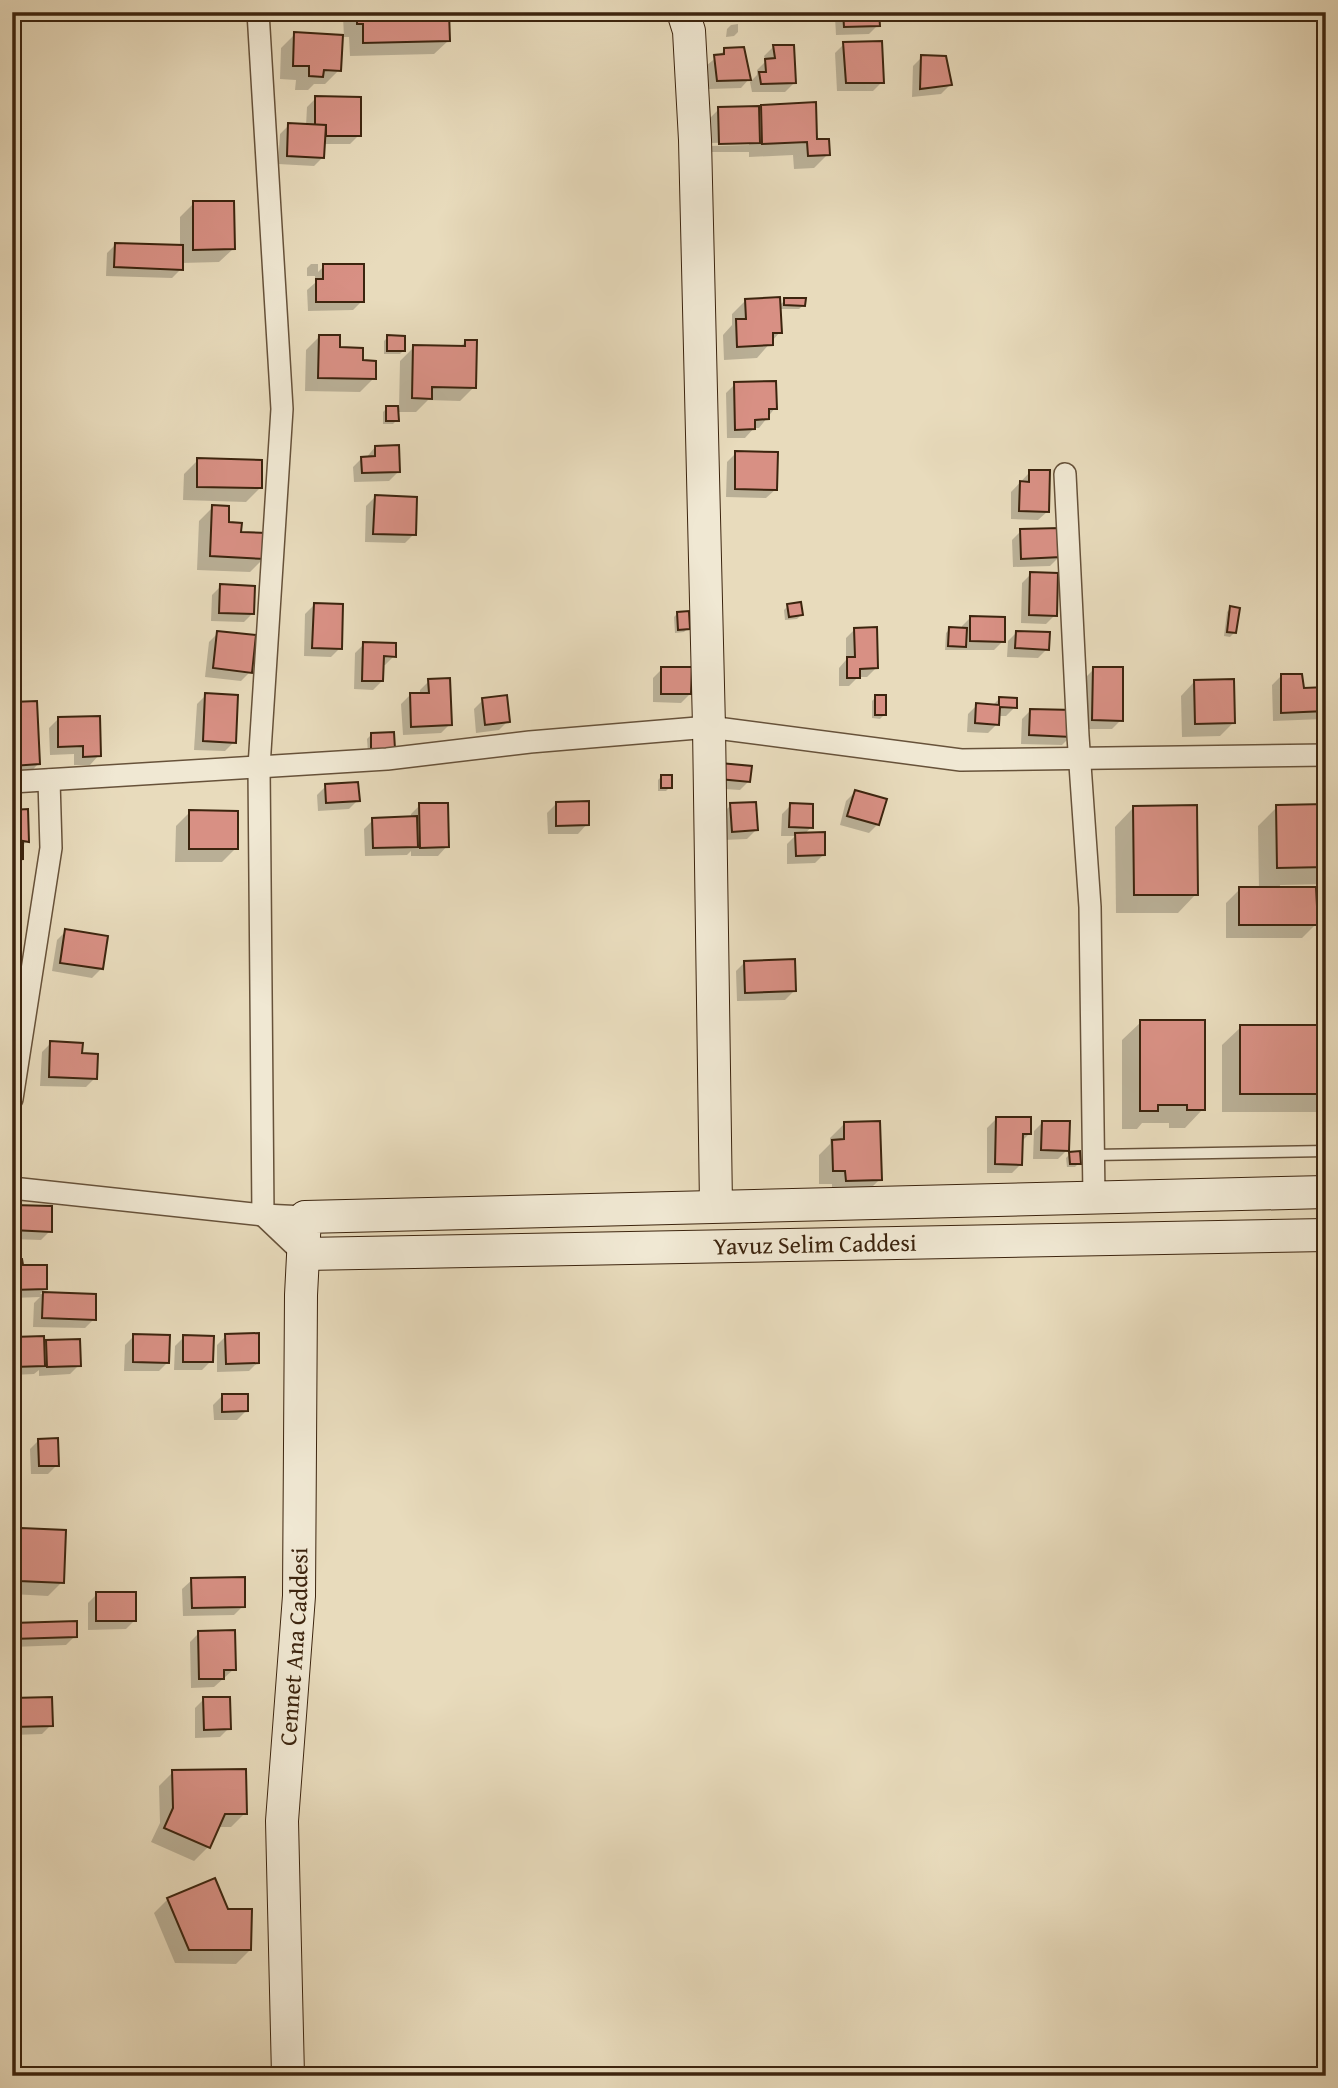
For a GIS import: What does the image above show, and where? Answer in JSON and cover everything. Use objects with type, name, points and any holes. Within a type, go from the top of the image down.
[{"type":"street","points":[[258,12],[282,409],[259,767],[263,1215],[304,1254]]},
{"type":"street","points":[[683,12],[689,32],[695,139],[709,727],[716,1206]]},
{"type":"street","points":[[1065,474],[1090,907],[1094,1198]]},
{"type":"street","points":[[12,782],[387,758],[530,742],[709,727],[961,760],[1326,755]]},
{"type":"street","points":[[12,1099],[51,848],[49,780]]},
{"type":"street","points":[[12,1188],[304,1217]]},
{"type":"street","name":"Yavuz Selim Caddesi","points":[[304,1217],[1326,1192]]},
{"type":"street","name":"Cennet Ana Caddesi","points":[[288,2076],[282,1821],[299,1596],[304,1217]]},
{"type":"street","name":"Yavuz Selim Caddesi","points":[[304,1254],[1326,1235]]},
{"type":"lane","points":[[1093,1155],[1326,1151]]},
{"type":"building","points":[[357,12],[449,12],[450,41],[363,43],[363,24],[357,24]]},
{"type":"building","points":[[843,12],[879,12],[880,26],[844,27]]},
{"type":"building","points":[[294,32],[343,35],[341,71],[324,70],[323,77],[309,76],[309,66],[293,66]]},
{"type":"building","points":[[882,41],[884,83],[846,83],[843,42]]},
{"type":"building","points":[[773,45],[794,45],[796,83],[761,84],[759,72],[766,72],[765,59],[775,58]]},
{"type":"building","points":[[744,47],[751,80],[717,81],[714,55],[724,54],[724,48]]},
{"type":"building","points":[[921,55],[946,56],[952,85],[920,89]]},
{"type":"building","points":[[315,96],[361,97],[361,136],[326,136],[326,125],[315,125]]},
{"type":"building","points":[[816,102],[817,139],[829,139],[830,155],[808,156],[807,142],[762,144],[761,105]]},
{"type":"building","points":[[759,106],[760,143],[719,144],[718,107]]},
{"type":"building","points":[[288,123],[326,125],[324,158],[287,156]]},
{"type":"building","points":[[193,201],[234,201],[235,249],[193,250]]},
{"type":"building","points":[[115,243],[183,245],[183,270],[114,267]]},
{"type":"building","points":[[323,264],[364,264],[364,302],[316,302],[316,279],[323,279]]},
{"type":"building","points":[[780,297],[782,333],[773,333],[773,345],[737,347],[736,319],[746,319],[745,299]]},
{"type":"building","points":[[784,298],[806,298],[805,306],[784,305]]},
{"type":"building","points":[[319,335],[340,335],[340,347],[363,348],[363,360],[376,361],[376,379],[318,378]]},
{"type":"building","points":[[387,335],[405,336],[405,351],[387,351]]},
{"type":"building","points":[[465,340],[477,340],[476,388],[432,387],[432,399],[412,398],[413,345],[465,346]]},
{"type":"building","points":[[776,381],[777,409],[769,409],[769,419],[755,420],[755,429],[735,430],[734,382]]},
{"type":"building","points":[[386,406],[398,406],[399,421],[386,421]]},
{"type":"building","points":[[399,445],[400,472],[362,473],[361,457],[375,456],[375,446]]},
{"type":"building","points":[[735,451],[778,452],[777,490],[735,489]]},
{"type":"building","points":[[197,458],[262,460],[262,488],[197,487]]},
{"type":"building","points":[[1029,470],[1050,470],[1049,512],[1019,511],[1020,481],[1029,482]]},
{"type":"building","points":[[375,495],[417,497],[416,535],[373,534]]},
{"type":"building","points":[[212,505],[229,506],[229,522],[242,523],[241,532],[267,533],[265,559],[210,556]]},
{"type":"building","points":[[1060,528],[1061,557],[1021,559],[1020,529]]},
{"type":"building","points":[[1030,572],[1058,573],[1057,616],[1029,615]]},
{"type":"building","points":[[220,584],[255,586],[254,614],[219,613]]},
{"type":"building","points":[[801,602],[803,615],[789,617],[787,604]]},
{"type":"building","points":[[314,603],[343,604],[342,649],[312,648]]},
{"type":"building","points":[[1230,606],[1240,608],[1236,633],[1227,632]]},
{"type":"building","points":[[689,611],[690,629],[678,630],[677,612]]},
{"type":"building","points":[[970,616],[1005,617],[1005,642],[970,641]]},
{"type":"building","points":[[877,627],[878,668],[860,669],[860,678],[847,678],[847,657],[855,657],[854,628]]},
{"type":"building","points":[[949,627],[967,628],[966,647],[948,646]]},
{"type":"building","points":[[217,631],[256,635],[252,673],[213,668]]},
{"type":"building","points":[[1016,631],[1050,632],[1049,650],[1015,648]]},
{"type":"building","points":[[363,642],[396,643],[396,657],[384,656],[383,681],[362,681]]},
{"type":"building","points":[[661,667],[692,667],[691,694],[661,694]]},
{"type":"building","points":[[1093,667],[1123,667],[1123,721],[1092,720]]},
{"type":"building","points":[[1281,674],[1302,674],[1304,688],[1326,687],[1326,711],[1281,713]]},
{"type":"building","points":[[450,678],[452,725],[411,727],[410,693],[429,693],[428,679]]},
{"type":"building","points":[[1234,679],[1235,723],[1195,724],[1194,680]]},
{"type":"building","points":[[205,693],[238,695],[236,743],[203,741]]},
{"type":"building","points":[[507,695],[510,722],[485,725],[482,698]]},
{"type":"building","points":[[875,695],[886,695],[886,715],[875,715]]},
{"type":"building","points":[[999,697],[1017,698],[1017,708],[1000,707],[999,725],[975,723],[976,703],[999,705]]},
{"type":"building","points":[[37,701],[40,764],[12,766],[12,702]]},
{"type":"building","points":[[1030,709],[1074,710],[1072,737],[1029,735]]},
{"type":"building","points":[[100,716],[101,756],[83,757],[83,746],[58,747],[58,717]]},
{"type":"building","points":[[394,732],[395,749],[371,750],[371,733]]},
{"type":"building","points":[[720,763],[752,766],[750,782],[719,779]]},
{"type":"building","points":[[661,775],[672,775],[672,788],[661,788]]},
{"type":"building","points":[[358,782],[360,801],[326,803],[325,784]]},
{"type":"building","points":[[855,790],[887,799],[879,825],[847,816]]},
{"type":"building","points":[[589,801],[589,825],[556,826],[556,802]]},
{"type":"building","points":[[756,802],[758,830],[732,832],[730,803]]},
{"type":"building","points":[[419,803],[448,803],[449,847],[420,848]]},
{"type":"building","points":[[790,803],[813,804],[813,828],[789,827]]},
{"type":"building","points":[[1326,804],[1326,867],[1277,868],[1276,805]]},
{"type":"building","points":[[1197,805],[1198,895],[1134,895],[1133,806]]},
{"type":"building","points":[[28,809],[29,842],[23,841],[23,859],[12,860],[12,810]]},
{"type":"building","points":[[189,810],[238,811],[238,849],[189,849]]},
{"type":"building","points":[[417,816],[418,847],[373,848],[372,818]]},
{"type":"building","points":[[825,832],[825,855],[796,856],[795,833]]},
{"type":"building","points":[[1239,887],[1316,887],[1318,925],[1239,925]]},
{"type":"building","points":[[65,929],[108,936],[103,969],[60,963]]},
{"type":"building","points":[[795,959],[796,991],[745,993],[744,961]]},
{"type":"building","points":[[1140,1020],[1205,1020],[1205,1110],[1187,1110],[1187,1105],[1158,1105],[1158,1111],[1140,1111]]},
{"type":"building","points":[[1240,1025],[1326,1025],[1326,1094],[1240,1094]]},
{"type":"building","points":[[50,1041],[83,1043],[82,1053],[98,1054],[97,1079],[49,1077]]},
{"type":"building","points":[[996,1117],[1031,1117],[1031,1134],[1023,1134],[1022,1165],[995,1164]]},
{"type":"building","points":[[880,1121],[882,1180],[846,1181],[845,1171],[833,1171],[832,1140],[844,1139],[844,1122]]},
{"type":"building","points":[[1042,1121],[1070,1121],[1069,1151],[1041,1150]]},
{"type":"building","points":[[1080,1151],[1081,1164],[1070,1164],[1069,1152]]},
{"type":"building","points":[[13,1205],[52,1206],[52,1232],[12,1230]]},
{"type":"building","points":[[12,1259],[22,1259],[23,1265],[47,1265],[47,1289],[12,1290]]},
{"type":"building","points":[[43,1292],[96,1294],[96,1320],[42,1318]]},
{"type":"building","points":[[259,1333],[259,1363],[226,1364],[225,1334]]},
{"type":"building","points":[[133,1334],[170,1335],[169,1363],[133,1362]]},
{"type":"building","points":[[183,1335],[214,1336],[213,1362],[183,1362]]},
{"type":"building","points":[[44,1336],[45,1366],[14,1367],[13,1337]]},
{"type":"building","points":[[80,1339],[81,1366],[47,1367],[46,1340]]},
{"type":"building","points":[[222,1394],[248,1394],[248,1411],[222,1412]]},
{"type":"building","points":[[58,1438],[59,1466],[39,1466],[38,1439]]},
{"type":"building","points":[[21,1528],[66,1530],[64,1583],[19,1581]]},
{"type":"building","points":[[245,1577],[245,1607],[192,1608],[191,1578]]},
{"type":"building","points":[[96,1592],[136,1592],[136,1621],[96,1621]]},
{"type":"building","points":[[77,1621],[77,1637],[12,1639],[12,1623]]},
{"type":"building","points":[[235,1630],[236,1670],[224,1670],[224,1679],[199,1679],[198,1631]]},
{"type":"building","points":[[52,1697],[53,1726],[13,1727],[12,1698]]},
{"type":"building","points":[[203,1697],[230,1697],[231,1729],[204,1730]]},
{"type":"building","points":[[246,1769],[247,1814],[225,1814],[210,1848],[164,1828],[173,1808],[172,1770]]},
{"type":"building","points":[[215,1878],[228,1909],[252,1909],[251,1950],[189,1950],[167,1898]]},
{"type":"building","points":[[20,1986],[21,2018],[12,2018],[12,1987]]}]
